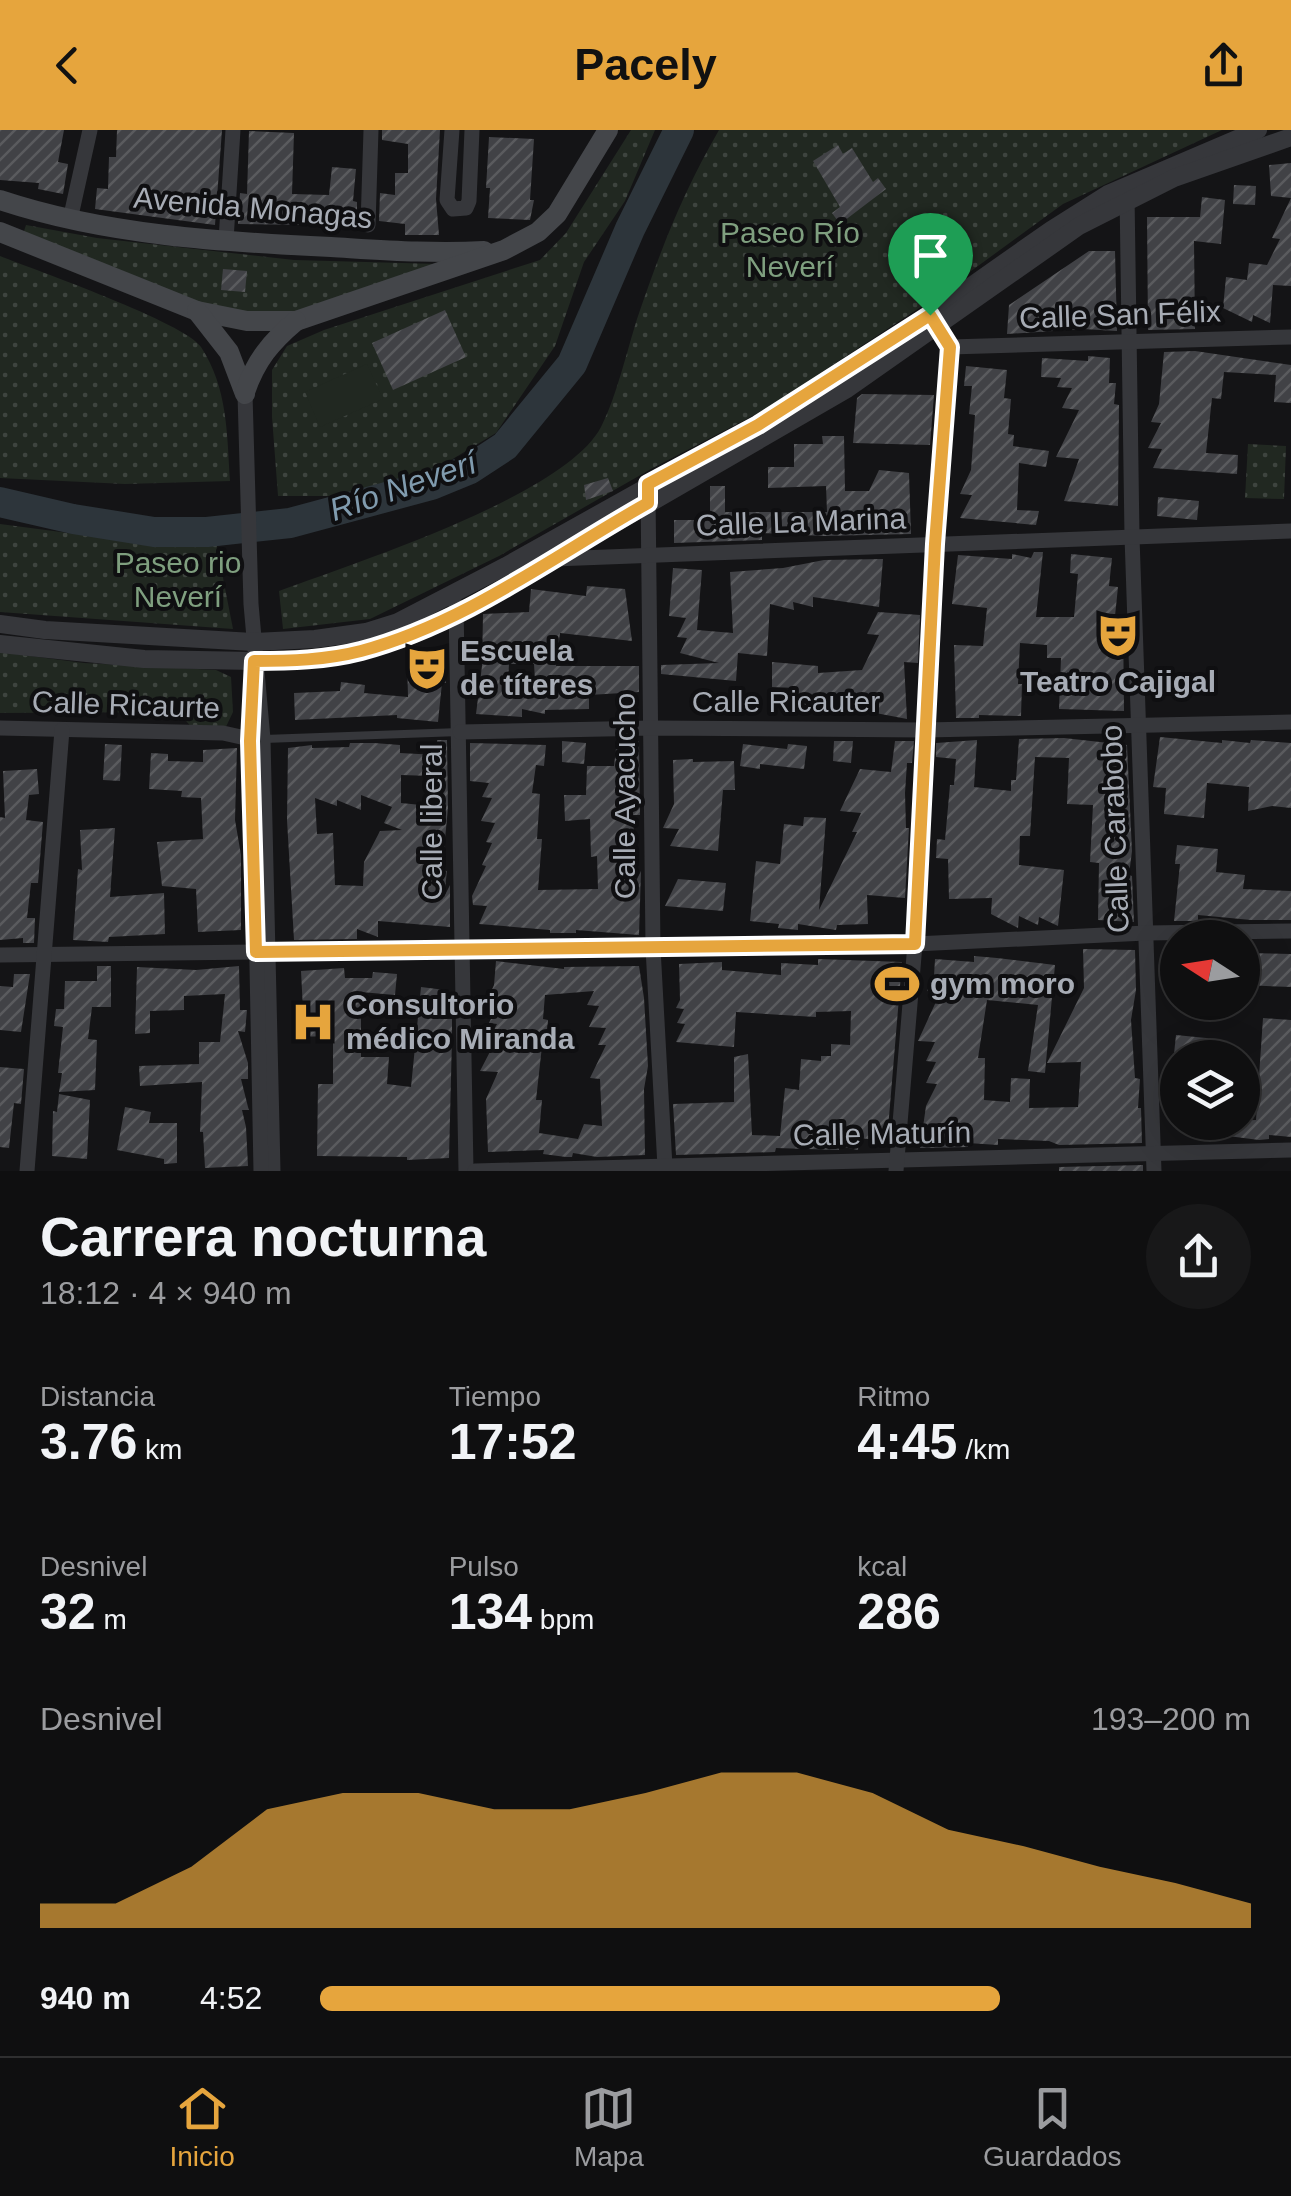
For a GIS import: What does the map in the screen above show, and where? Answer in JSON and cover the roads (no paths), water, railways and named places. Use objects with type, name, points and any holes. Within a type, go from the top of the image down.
[{"type":"main road","name":"Avenida Monagas","points":[[0,232],[196,312],[247,321],[296,320],[504,250],[538,232],[558,214],[608,130]]},
{"type":"main road","name":"Avenida Monagas","points":[[0,200],[70,220],[226,240],[430,252],[504,250]]},
{"type":"main road","points":[[196,312],[229,352],[245,394]]},
{"type":"main road","points":[[245,394],[254,367],[269,344],[296,320]]},
{"type":"street","points":[[70,220],[90,130]]},
{"type":"street","points":[[226,240],[233,130]]},
{"type":"street","points":[[368,226],[372,130]]},
{"type":"street","points":[[452,130],[447,200],[453,209],[461,210],[469,201],[472,130]]},
{"type":"street","points":[[0,644],[144,659],[254,652],[366,632],[398,622],[847,389],[933,322],[1127,193],[1258,130]]},
{"type":"street","points":[[1127,193],[1291,137]]},
{"type":"street","name":"Calle Carabobo","points":[[1127,193],[1132,537],[1154,1163]]},
{"type":"street","points":[[896,1166],[915,944],[935,544],[950,347],[933,322]]},
{"type":"street","name":"Calle San Félix","points":[[950,347],[1291,337]]},
{"type":"street","points":[[245,394],[274,1171]]},
{"type":"street","points":[[0,624],[297,660],[360,651],[404,638],[458,614],[554,559],[648,494]]},
{"type":"street","name":"Calle Ayacucho","points":[[648,494],[653,948],[665,1167]]},
{"type":"street","name":"Calle La Marina","points":[[554,559],[1291,531]]},
{"type":"street","name":"Calle liberal","points":[[454,594],[458,614],[466,1171]]},
{"type":"street","name":"Calle Ricauter","points":[[460,732],[652,728],[926,730],[1291,722]]},
{"type":"street","name":"Calle Ricaurte","points":[[0,728],[223,733],[257,739]]},
{"type":"street","points":[[27,1171],[62,730]]},
{"type":"street","points":[[0,955],[915,944],[1291,931]]},
{"type":"street","points":[[261,1171],[263,952]]},
{"type":"street","name":"Calle Maturín","points":[[475,1171],[1154,1163],[1291,1150]]},
{"type":"lane","name":"Calle Ricaurte","points":[[257,739],[460,732]]},
{"type":"waterway","name":"Río Neverí","points":[[0,502],[154,532],[207,532],[290,523],[431,485],[470,469],[505,446],[572,364],[630,229],[679,130]]},
{"type":"place","name":"Teatro Cajigal","points":[[1118,635]]},
{"type":"place","name":"Escuela de títeres","points":[[427,668]]},
{"type":"place","name":"gym moro","points":[[897,984]]},
{"type":"place","name":"Consultorio médico Miranda","points":[[313,1022]]},
{"type":"park label","name":"Paseo Río Neverí","points":[[790,250]]},
{"type":"park label","name":"Paseo rio Neverí","points":[[178,580]]}]
